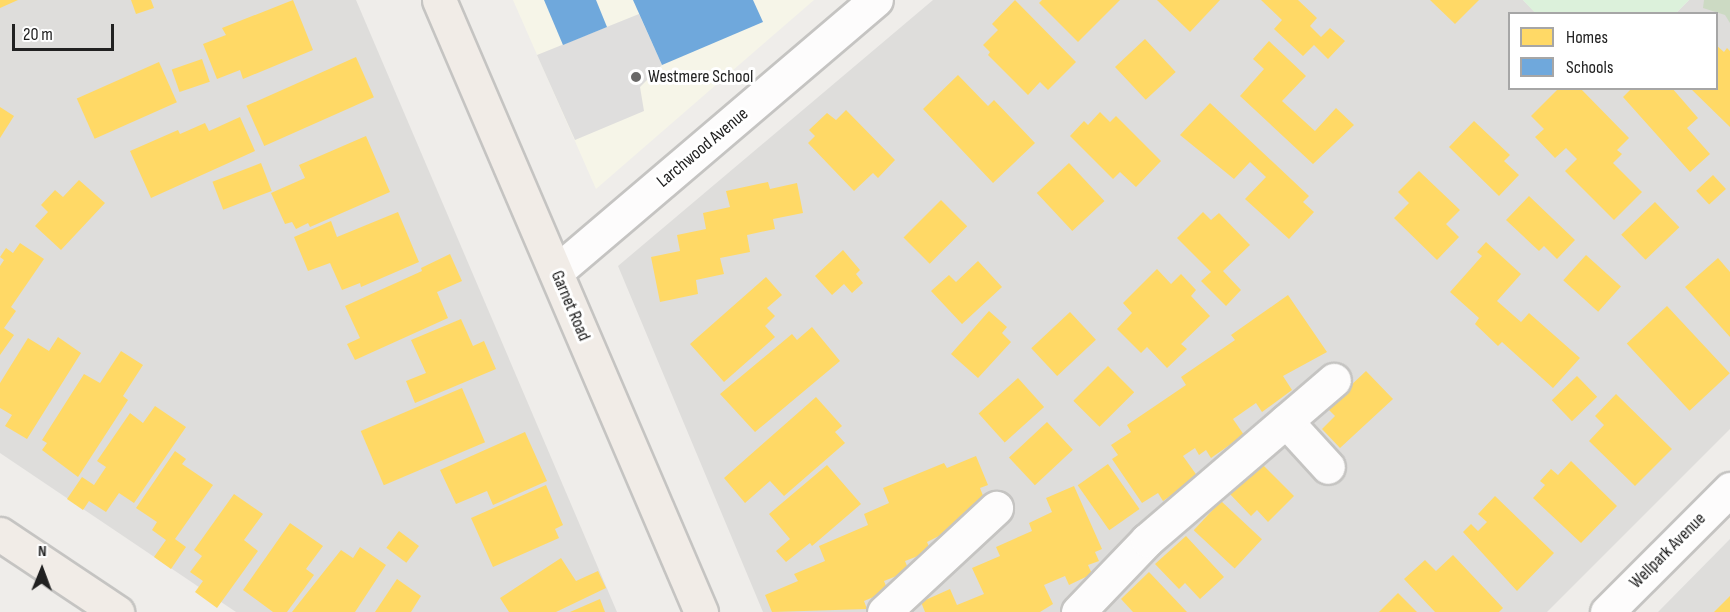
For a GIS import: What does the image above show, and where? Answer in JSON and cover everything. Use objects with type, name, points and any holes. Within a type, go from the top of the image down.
[{"type":"main road","name":"Garnet Road","points":[[439,0],[701,612]]},
{"type":"main road","points":[[0,534],[117,612]]},
{"type":"street","name":"Larchwood Avenue","points":[[556,272],[876,0]]},
{"type":"street","points":[[1078,612],[1147,540],[1334,380]]},
{"type":"street","points":[[1286,421],[1328,467]]},
{"type":"street","name":"Wellpark Avenue","points":[[1606,612],[1730,489]]},
{"type":"street","points":[[884,612],[996,508]]},
{"type":"shaded area","points":[[0,0],[356,0],[617,612],[236,612],[0,453]]},
{"type":"shaded area","name":"Westmere School","points":[[513,0],[814,0],[596,189]]},
{"type":"shaded area","points":[[933,0],[1523,0],[1535,12],[1508,12],[1508,90],[1718,90],[1718,12],[1677,12],[1689,0],[1724,0],[1730,6],[1730,429],[1547,612],[763,612],[618,266]]},
{"type":"shaded area","points":[[639,14],[662,65],[640,87],[644,111],[575,140],[537,55]]},
{"type":"shaded area","points":[[1730,539],[1730,612],[1658,612]]},
{"type":"green space","points":[[1523,0],[1689,0],[1677,12],[1534,12]]},
{"type":"green space","points":[[1704,0],[1730,0],[1730,23],[1725,15],[1703,8]]},
{"type":"building: Homes","points":[[0,0],[18,0],[0,8]]},
{"type":"building: Homes","points":[[131,0],[151,0],[154,8],[136,14]]},
{"type":"building: Homes","points":[[293,0],[313,50],[243,79],[240,70],[217,79],[203,44],[226,35],[222,28]]},
{"type":"building: Homes","points":[[1015,0],[1076,62],[1048,90],[1040,82],[1028,95],[988,55],[990,52],[983,45],[998,30],[992,24]]},
{"type":"building: Homes","points":[[1042,0],[1120,0],[1078,42],[1039,3]]},
{"type":"building: Homes","points":[[1157,0],[1220,0],[1190,32]]},
{"type":"building: Homes","points":[[1261,0],[1298,0],[1317,18],[1310,26],[1321,37],[1330,28],[1345,41],[1328,59],[1314,45],[1303,56],[1274,29],[1282,20]]},
{"type":"building: Homes","points":[[1430,0],[1479,0],[1455,24]]},
{"type":"building: Homes","points":[[1145,39],[1176,72],[1146,100],[1115,67]]},
{"type":"building: Homes","points":[[1269,41],[1306,76],[1282,101],[1315,131],[1336,108],[1354,125],[1313,164],[1240,96],[1264,69],[1253,59]]},
{"type":"building: Homes","points":[[1718,47],[1724,52],[1727,48],[1730,51],[1730,127],[1692,90],[1718,90]]},
{"type":"building: Homes","points":[[356,57],[374,97],[264,146],[246,106]]},
{"type":"building: Homes","points":[[202,59],[210,82],[180,92],[172,69]]},
{"type":"building: Homes","points":[[159,62],[177,102],[95,139],[77,99]]},
{"type":"building: Homes","points":[[958,75],[988,106],[994,100],[1035,143],[993,183],[923,109]]},
{"type":"building: Homes","points":[[1557,90],[1582,90],[1629,138],[1617,150],[1622,154],[1613,163],[1642,192],[1614,220],[1565,171],[1577,159],[1566,148],[1555,158],[1535,137],[1544,129],[1531,116]]},
{"type":"building: Homes","points":[[1630,90],[1674,90],[1698,118],[1687,128],[1710,154],[1690,172],[1623,97]]},
{"type":"building: Homes","points":[[1210,103],[1309,196],[1303,202],[1314,212],[1289,239],[1245,199],[1266,177],[1250,162],[1234,179],[1180,135]]},
{"type":"building: Homes","points":[[0,107],[14,116],[0,138]]},
{"type":"building: Homes","points":[[846,110],[895,160],[878,178],[873,173],[854,191],[808,143],[815,136],[809,130],[827,113],[836,120]]},
{"type":"building: Homes","points":[[1100,112],[1110,122],[1116,116],[1161,161],[1136,187],[1120,172],[1113,179],[1070,136],[1084,121],[1088,125]]},
{"type":"building: Homes","points":[[240,117],[255,151],[151,198],[130,151],[178,130],[180,134],[205,123],[209,131]]},
{"type":"building: Homes","points":[[1474,121],[1510,155],[1504,161],[1519,175],[1499,196],[1449,147]]},
{"type":"building: Homes","points":[[366,136],[390,192],[310,227],[308,223],[296,229],[292,222],[285,224],[271,193],[305,178],[299,165]]},
{"type":"building: Homes","points":[[261,163],[272,191],[223,210],[212,182]]},
{"type":"building: Homes","points":[[1069,163],[1104,201],[1072,231],[1037,193]]},
{"type":"building: Homes","points":[[1419,171],[1460,210],[1446,224],[1459,237],[1437,260],[1394,218],[1409,203],[1398,192]]},
{"type":"building: Homes","points":[[1713,175],[1726,189],[1709,205],[1696,191]]},
{"type":"building: Homes","points":[[79,180],[105,203],[61,250],[35,226],[48,212],[41,205],[55,190],[63,197]]},
{"type":"building: Homes","points":[[768,182],[770,189],[797,183],[803,213],[773,219],[775,229],[747,235],[750,252],[720,258],[724,274],[696,280],[698,294],[660,302],[651,257],[680,251],[677,235],[706,229],[703,213],[730,207],[726,191]]},
{"type":"building: Homes","points":[[1529,196],[1575,240],[1557,259],[1544,246],[1539,251],[1506,220]]},
{"type":"building: Homes","points":[[941,200],[967,226],[930,264],[904,237]]},
{"type":"building: Homes","points":[[1655,202],[1679,227],[1646,260],[1621,235]]},
{"type":"building: Homes","points":[[398,212],[419,262],[361,287],[360,283],[342,290],[330,263],[308,271],[294,237],[331,221],[337,237]]},
{"type":"building: Homes","points":[[1203,212],[1211,220],[1219,213],[1250,245],[1223,271],[1241,290],[1226,306],[1201,281],[1211,272],[1177,238]]},
{"type":"building: Homes","points":[[1486,242],[1521,274],[1497,301],[1521,322],[1529,313],[1580,358],[1553,388],[1502,342],[1498,346],[1475,324],[1479,318],[1450,292],[1482,256],[1477,252]]},
{"type":"building: Homes","points":[[20,243],[44,259],[11,307],[16,311],[4,328],[14,335],[0,355],[0,266],[4,260],[0,257],[6,248],[13,253]]},
{"type":"building: Homes","points":[[843,250],[860,270],[856,274],[863,283],[852,293],[844,284],[832,295],[815,276]]},
{"type":"building: Homes","points":[[450,254],[462,281],[437,292],[448,318],[355,360],[347,344],[360,338],[345,306],[422,271],[421,268]]},
{"type":"building: Homes","points":[[1586,255],[1621,286],[1598,312],[1563,280]]},
{"type":"building: Homes","points":[[1718,258],[1730,272],[1730,337],[1685,287]]},
{"type":"building: Homes","points":[[978,261],[1002,287],[962,324],[931,291],[949,275],[956,282]]},
{"type":"building: Homes","points":[[1157,269],[1171,284],[1181,274],[1196,290],[1191,296],[1210,316],[1181,344],[1187,349],[1167,368],[1147,347],[1141,353],[1117,329],[1132,313],[1123,303]]},
{"type":"building: Homes","points":[[766,277],[782,295],[767,308],[775,316],[765,326],[775,337],[724,382],[690,344]]},
{"type":"building: Homes","points":[[1288,295],[1327,352],[1283,376],[1292,390],[1262,412],[1256,403],[1233,419],[1244,435],[1211,458],[1206,450],[1199,455],[1195,448],[1183,456],[1198,477],[1163,501],[1158,493],[1142,503],[1112,459],[1118,455],[1111,445],[1131,432],[1127,425],[1186,385],[1181,377],[1235,340],[1231,335]]},
{"type":"building: Homes","points":[[1667,306],[1730,373],[1690,411],[1627,344]]},
{"type":"building: Homes","points":[[989,311],[1007,327],[1002,333],[1011,342],[978,378],[951,354]]},
{"type":"building: Homes","points":[[1070,312],[1096,340],[1057,376],[1031,348]]},
{"type":"building: Homes","points":[[461,319],[473,346],[484,341],[496,369],[415,403],[406,381],[426,373],[411,340]]},
{"type":"building: Homes","points":[[812,327],[840,361],[755,432],[720,394],[792,334],[797,340]]},
{"type":"building: Homes","points":[[58,337],[81,353],[27,439],[5,426],[12,415],[0,408],[0,383],[28,338],[49,351]]},
{"type":"building: Homes","points":[[121,351],[143,365],[123,396],[128,400],[78,477],[42,450],[47,443],[42,440],[84,374],[100,383]]},
{"type":"building: Homes","points":[[1108,366],[1134,392],[1100,427],[1073,401]]},
{"type":"building: Homes","points":[[1366,371],[1393,399],[1340,448],[1322,429],[1335,416],[1327,408]]},
{"type":"building: Homes","points":[[1577,376],[1597,397],[1572,421],[1552,400]]},
{"type":"building: Homes","points":[[1018,378],[1044,407],[1005,442],[979,413]]},
{"type":"building: Homes","points":[[462,388],[485,442],[384,485],[361,431]]},
{"type":"building: Homes","points":[[1616,394],[1672,449],[1635,486],[1589,441],[1604,425],[1595,416]]},
{"type":"building: Homes","points":[[816,397],[842,426],[835,432],[845,443],[784,496],[770,481],[745,503],[724,478]]},
{"type":"building: Homes","points":[[155,406],[186,427],[134,503],[119,493],[106,512],[89,501],[83,510],[67,499],[82,477],[94,485],[106,467],[97,461],[130,413],[143,423]]},
{"type":"building: Homes","points":[[1047,422],[1073,450],[1035,485],[1009,457]]},
{"type":"building: Homes","points":[[525,432],[547,481],[493,505],[487,491],[456,504],[440,470]]},
{"type":"building: Homes","points":[[175,451],[186,459],[182,464],[213,485],[175,539],[186,547],[171,569],[154,557],[166,540],[152,530],[157,522],[136,508]]},
{"type":"building: Homes","points":[[976,456],[988,485],[980,488],[989,511],[927,542],[931,551],[905,561],[909,571],[884,581],[888,591],[864,601],[867,609],[772,612],[765,595],[798,581],[794,574],[825,561],[819,546],[868,525],[864,514],[889,503],[883,488],[944,463],[947,468]]},
{"type":"building: Homes","points":[[1259,461],[1294,496],[1268,522],[1257,510],[1251,516],[1228,492]]},
{"type":"building: Homes","points":[[1571,461],[1617,506],[1581,543],[1533,498],[1545,485],[1540,481],[1551,469],[1558,475]]},
{"type":"building: Homes","points":[[1108,464],[1140,509],[1109,530],[1078,485]]},
{"type":"building: Homes","points":[[827,465],[861,504],[812,546],[810,543],[786,562],[776,551],[790,539],[769,514]]},
{"type":"building: Homes","points":[[546,485],[563,525],[555,529],[559,538],[493,567],[471,518]]},
{"type":"building: Homes","points":[[1074,486],[1102,549],[1095,552],[1099,561],[1088,565],[1092,574],[1069,585],[1065,576],[1044,585],[1053,604],[1040,612],[925,612],[921,602],[950,589],[957,605],[984,594],[972,568],[1000,556],[996,547],[1032,531],[1029,523],[1052,512],[1046,498]]},
{"type":"building: Homes","points":[[234,494],[263,514],[244,540],[258,551],[217,608],[195,592],[203,581],[190,572],[202,556],[194,550]]},
{"type":"building: Homes","points":[[1495,496],[1554,553],[1517,591],[1463,532],[1471,524],[1478,531],[1487,522],[1478,514]]},
{"type":"building: Homes","points":[[1221,501],[1262,539],[1235,568],[1194,530]]},
{"type":"building: Homes","points":[[290,523],[323,546],[306,569],[314,575],[287,612],[273,612],[243,590]]},
{"type":"building: Homes","points":[[399,531],[419,546],[406,563],[386,548]]},
{"type":"building: Homes","points":[[1186,536],[1224,577],[1200,599],[1185,583],[1179,589],[1155,564]]},
{"type":"building: Homes","points":[[360,547],[386,565],[355,612],[292,612],[341,550],[353,558]]},
{"type":"building: Homes","points":[[1453,555],[1503,608],[1499,612],[1435,612],[1404,579],[1425,560],[1436,571]]},
{"type":"building: Homes","points":[[561,558],[576,581],[598,571],[606,588],[556,612],[509,612],[500,598]]},
{"type":"building: Homes","points":[[1149,572],[1187,612],[1133,612],[1121,599]]},
{"type":"building: Homes","points":[[397,579],[421,596],[411,612],[375,612]]},
{"type":"building: Homes","points":[[1398,593],[1417,612],[1379,612]]},
{"type":"building: Homes","points":[[1730,596],[1730,612],[1714,612]]},
{"type":"building: Homes","points":[[600,599],[605,612],[570,612]]},
{"type":"building: Schools","points":[[544,0],[596,0],[607,27],[563,45]]},
{"type":"building: Schools","points":[[633,0],[753,0],[763,22],[662,65]]},
{"type":"place","name":"Westmere School","points":[[636,77]]}]
